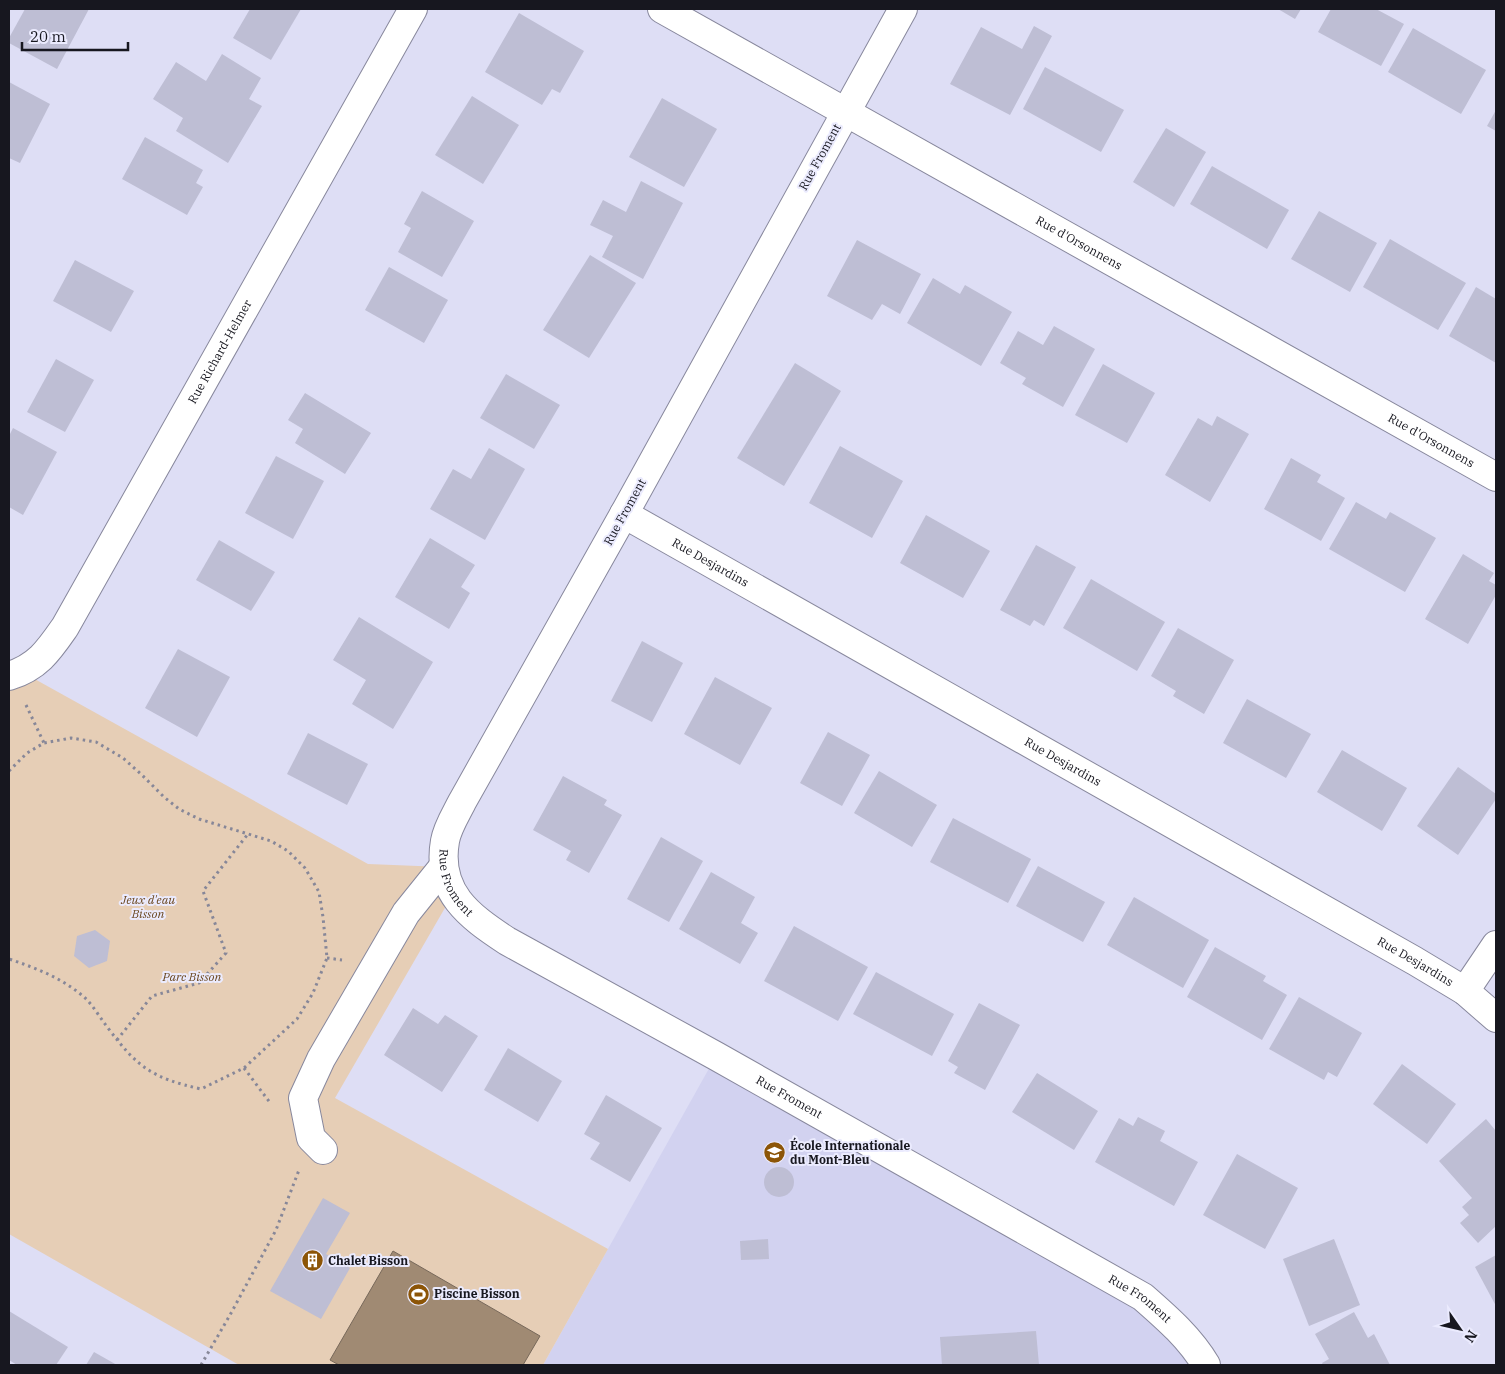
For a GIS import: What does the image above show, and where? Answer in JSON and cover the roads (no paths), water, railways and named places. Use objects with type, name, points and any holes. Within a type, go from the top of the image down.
[{"type":"street","name":"Rue Richard-Helmer","points":[[11,675],[22,672],[46,654],[65,627],[413,9]]},
{"type":"street","name":"Rue d'Orsonnens","points":[[662,9],[1496,477]]},
{"type":"street","name":"Rue Froment","points":[[903,9],[624,514],[462,802],[445,840],[443,867],[453,894],[476,921],[507,941],[1143,1297],[1175,1324],[1198,1351],[1206,1365]]},
{"type":"street","name":"Rue Desjardins","points":[[624,514],[1389,946],[1465,991],[1496,1018]]},
{"type":"street","points":[[317,1144],[303,1098],[321,1059],[406,913],[443,867]]},
{"type":"street","points":[[1465,991],[1496,945]]},
{"type":"place","name":"École Internationale du Mont-Bleu","points":[[774,1153]]},
{"type":"place","name":"Chalet Bisson","points":[[312,1261]]},
{"type":"place","name":"Piscine Bisson","points":[[418,1294]]},
{"type":"park label","name":"Jeux d'eau Bisson","points":[[148,907]]},
{"type":"park label","name":"Parc Bisson","points":[[192,977]]}]
